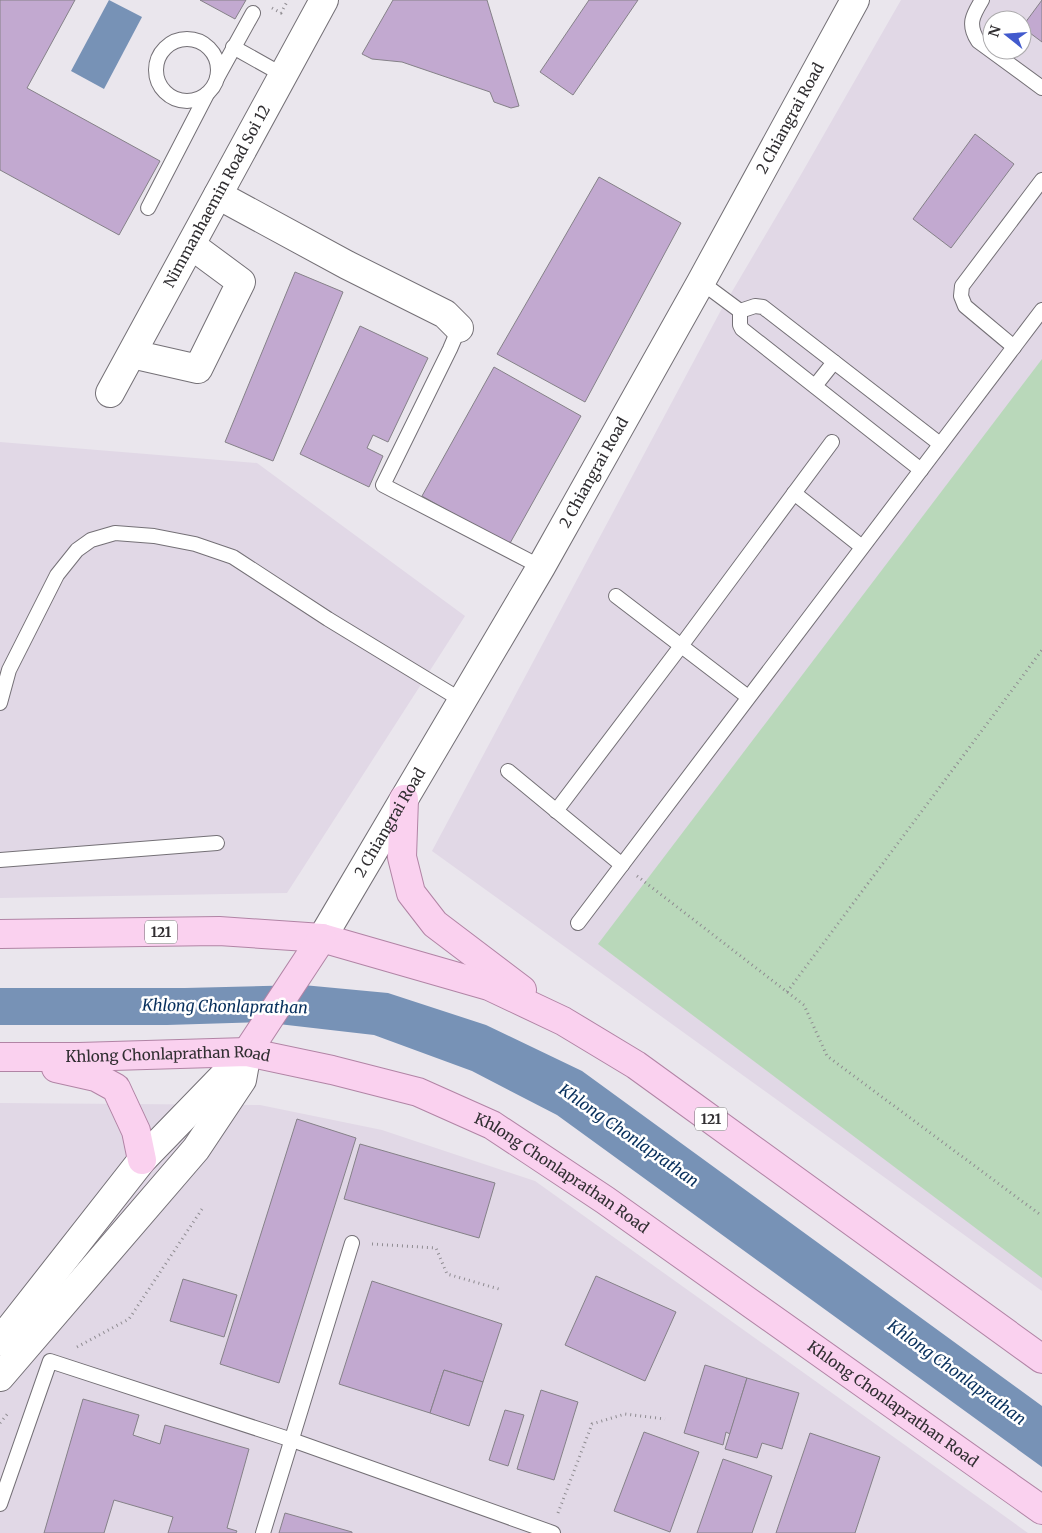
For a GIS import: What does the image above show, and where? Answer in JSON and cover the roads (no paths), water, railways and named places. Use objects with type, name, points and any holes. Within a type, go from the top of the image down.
[{"type":"main road","points":[[404,799],[402,857],[412,893],[435,924],[562,1021]]},
{"type":"main road","name":"121","points":[[0,934],[219,931],[322,938],[489,986],[562,1021],[636,1064],[1042,1359]]},
{"type":"main road","points":[[250,1047],[322,938]]},
{"type":"main road","name":"Khlong Chonlaprathan Road","points":[[6,1057],[250,1047],[418,1092],[492,1125],[605,1200],[1042,1510]]},
{"type":"main road","points":[[6,1057],[96,1077],[116,1088],[136,1130],[142,1160]]},
{"type":"street","name":"Nimmanhaemin Road Soi 12","points":[[110,393],[324,0]]},
{"type":"street","name":"2 Chiangrai Road","points":[[322,938],[541,567],[701,282],[855,0]]},
{"type":"street","points":[[218,195],[346,265],[445,314],[458,328]]},
{"type":"street","points":[[132,354],[198,368],[242,282],[191,244]]},
{"type":"street","points":[[0,1341],[142,1160],[250,1047]]},
{"type":"street","points":[[0,1377],[196,1149],[242,1080],[250,1047]]},
{"type":"lane","points":[[982,0],[972,16],[972,32],[978,41],[1042,88]]},
{"type":"lane","points":[[148,208],[207,94],[252,13]]},
{"type":"lane","points":[[207,94],[188,102],[169,96],[162,90],[156,71],[157,61],[162,52],[168,45],[177,41],[186,39],[196,40],[204,44],[215,59],[217,78]]},
{"type":"lane","points":[[233,47],[283,75]]},
{"type":"lane","points":[[1014,347],[965,306],[961,296],[962,286],[1042,180]]},
{"type":"lane","points":[[701,282],[740,311]]},
{"type":"lane","points":[[740,311],[755,306],[763,307],[940,444]]},
{"type":"lane","points":[[578,923],[1042,310]]},
{"type":"lane","points":[[740,311],[740,325],[742,329],[921,470]]},
{"type":"lane","points":[[458,328],[450,349],[383,485],[541,567]]},
{"type":"lane","points":[[816,386],[834,362]]},
{"type":"lane","points":[[556,811],[682,646],[832,442]]},
{"type":"lane","points":[[794,493],[862,547]]},
{"type":"lane","points":[[0,703],[9,670],[57,575],[77,550],[91,540],[115,533],[154,536],[195,544],[233,557],[328,619],[461,700]]},
{"type":"lane","points":[[616,596],[748,697]]},
{"type":"lane","points":[[508,771],[622,865]]},
{"type":"lane","points":[[0,860],[217,843]]},
{"type":"lane","points":[[263,1533],[352,1242]]},
{"type":"lane","points":[[0,1504],[50,1361],[292,1440],[551,1533]]},
{"type":"water","points":[[109,0],[142,17],[104,89],[71,71]]},
{"type":"water","name":"Khlong Chonlaprathan","points":[[303,985],[388,993],[486,1025],[582,1071],[1042,1406],[1042,1467],[557,1115],[472,1071],[374,1035],[261,1022],[167,1025],[0,1025],[0,988],[185,988]]}]
